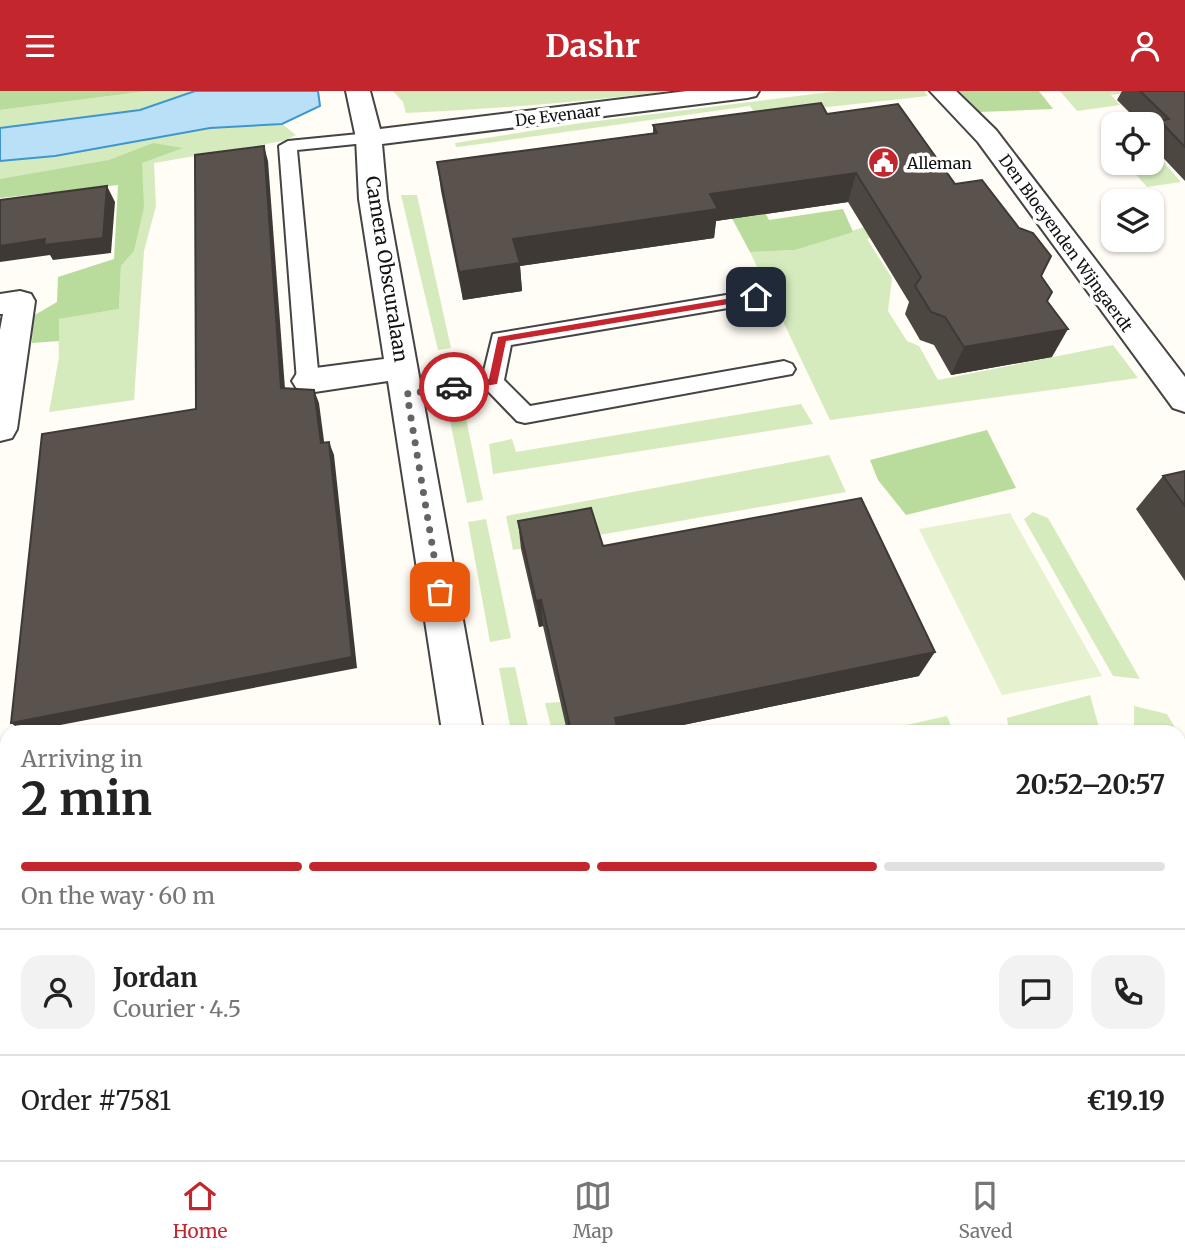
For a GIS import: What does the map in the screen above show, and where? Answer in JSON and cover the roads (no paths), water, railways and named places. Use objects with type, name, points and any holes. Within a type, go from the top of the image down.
[{"type":"street","name":"Camera Obscuralaan","points":[[358,91],[369,138],[373,199],[462,725]]},
{"type":"street","name":"De Evenaar","points":[[369,138],[747,91]]},
{"type":"street","name":"Den Bloeyenden Wijngaerdt","points":[[942,91],[987,137],[1185,400]]},
{"type":"street","points":[[0,304],[20,301],[0,429]]},
{"type":"street","points":[[308,381],[404,381]]},
{"type":"lane","points":[[308,381],[288,146],[369,138]]},
{"type":"lane","points":[[493,382],[501,339],[756,297]]},
{"type":"lane","points":[[404,381],[493,382],[525,415],[784,369]]},
{"type":"water","points":[[195,91],[318,91],[320,106],[282,124],[210,128],[55,156],[0,161],[0,128],[140,110]]},
{"type":"place","name":"Alleman","points":[[884,163]]}]
